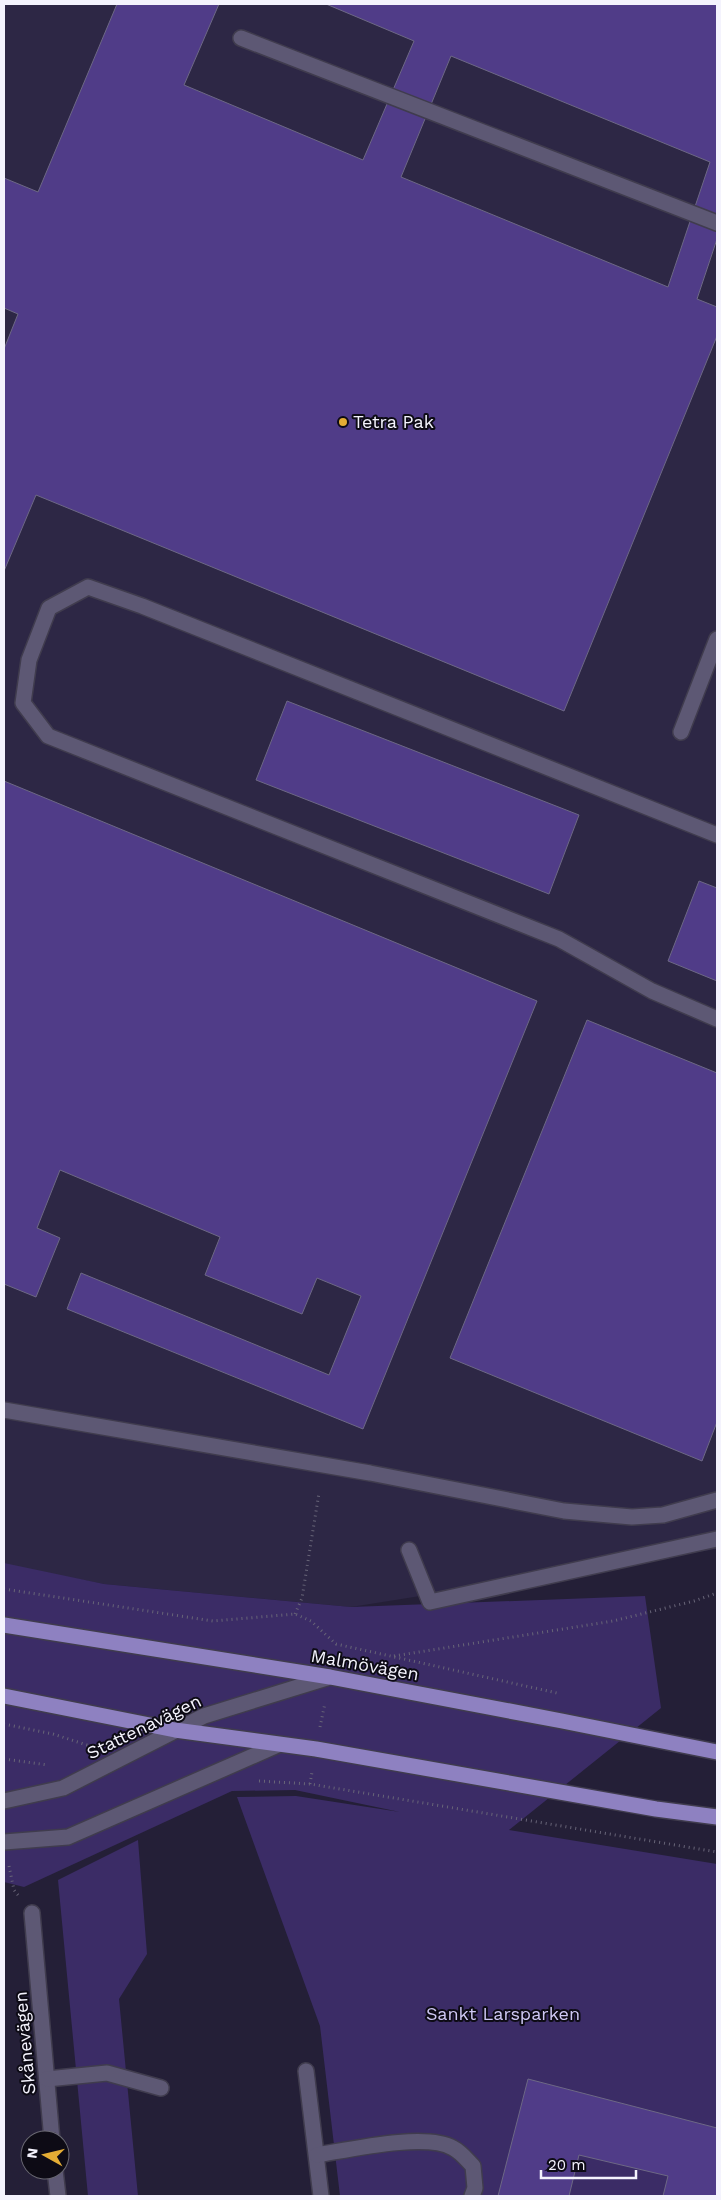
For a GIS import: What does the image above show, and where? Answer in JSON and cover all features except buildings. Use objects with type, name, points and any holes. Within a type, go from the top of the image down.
[{"type":"main road","name":"Malmövägen","points":[[4,1625],[330,1677],[717,1752]]},
{"type":"main road","points":[[4,1696],[176,1730],[316,1749],[656,1809],[717,1817]]},
{"type":"street","points":[[241,38],[717,223]]},
{"type":"street","points":[[717,835],[142,606],[88,587],[49,608],[29,660],[23,703],[48,736],[559,939],[652,991],[717,1019]]},
{"type":"street","points":[[681,732],[717,639]]},
{"type":"street","points":[[4,1410],[370,1473],[564,1511],[632,1517],[663,1515],[717,1500]]},
{"type":"street","points":[[409,1550],[430,1602],[717,1539]]},
{"type":"street","name":"Stattenavägen","points":[[4,1801],[63,1788],[204,1716],[330,1677]]},
{"type":"street","points":[[7,1843],[68,1836],[278,1745]]},
{"type":"street","name":"Skånevägen","points":[[32,1913],[51,2130]]},
{"type":"street","points":[[306,2071],[321,2196]]},
{"type":"street","points":[[47,2079],[107,2073],[161,2088]]},
{"type":"street","points":[[317,2155],[420,2140],[453,2147],[473,2166],[475,2188],[472,2196]]},
{"type":"street","points":[[56,2180],[58,2196]]},
{"type":"path","points":[[296,1614],[302,1598],[319,1493]]},
{"type":"path","points":[[4,1590],[213,1621],[296,1614],[311,1621],[336,1644],[391,1656],[613,1621],[694,1601],[717,1593]]},
{"type":"path","points":[[336,1644],[310,1784],[717,1852]]},
{"type":"path","points":[[7,1843],[9,1868],[14,1890],[32,1913]]},
{"type":"shaded area","points":[[4,4],[717,4],[717,1549],[351,1607],[104,1584],[4,1565]]},
{"type":"green space","name":"Sankt Larsparken","points":[[4,1563],[104,1584],[351,1607],[645,1596],[661,1708],[509,1830],[717,1864],[717,2196],[340,2196],[320,2026],[237,1797],[296,1796],[400,1812],[295,1790],[232,1791],[24,1887],[4,1882]]},
{"type":"green space","points":[[138,1840],[147,1954],[119,1999],[138,2196],[88,2196],[58,1880]]},
{"type":"place","name":"Tetra Pak","points":[[343,422]]}]
